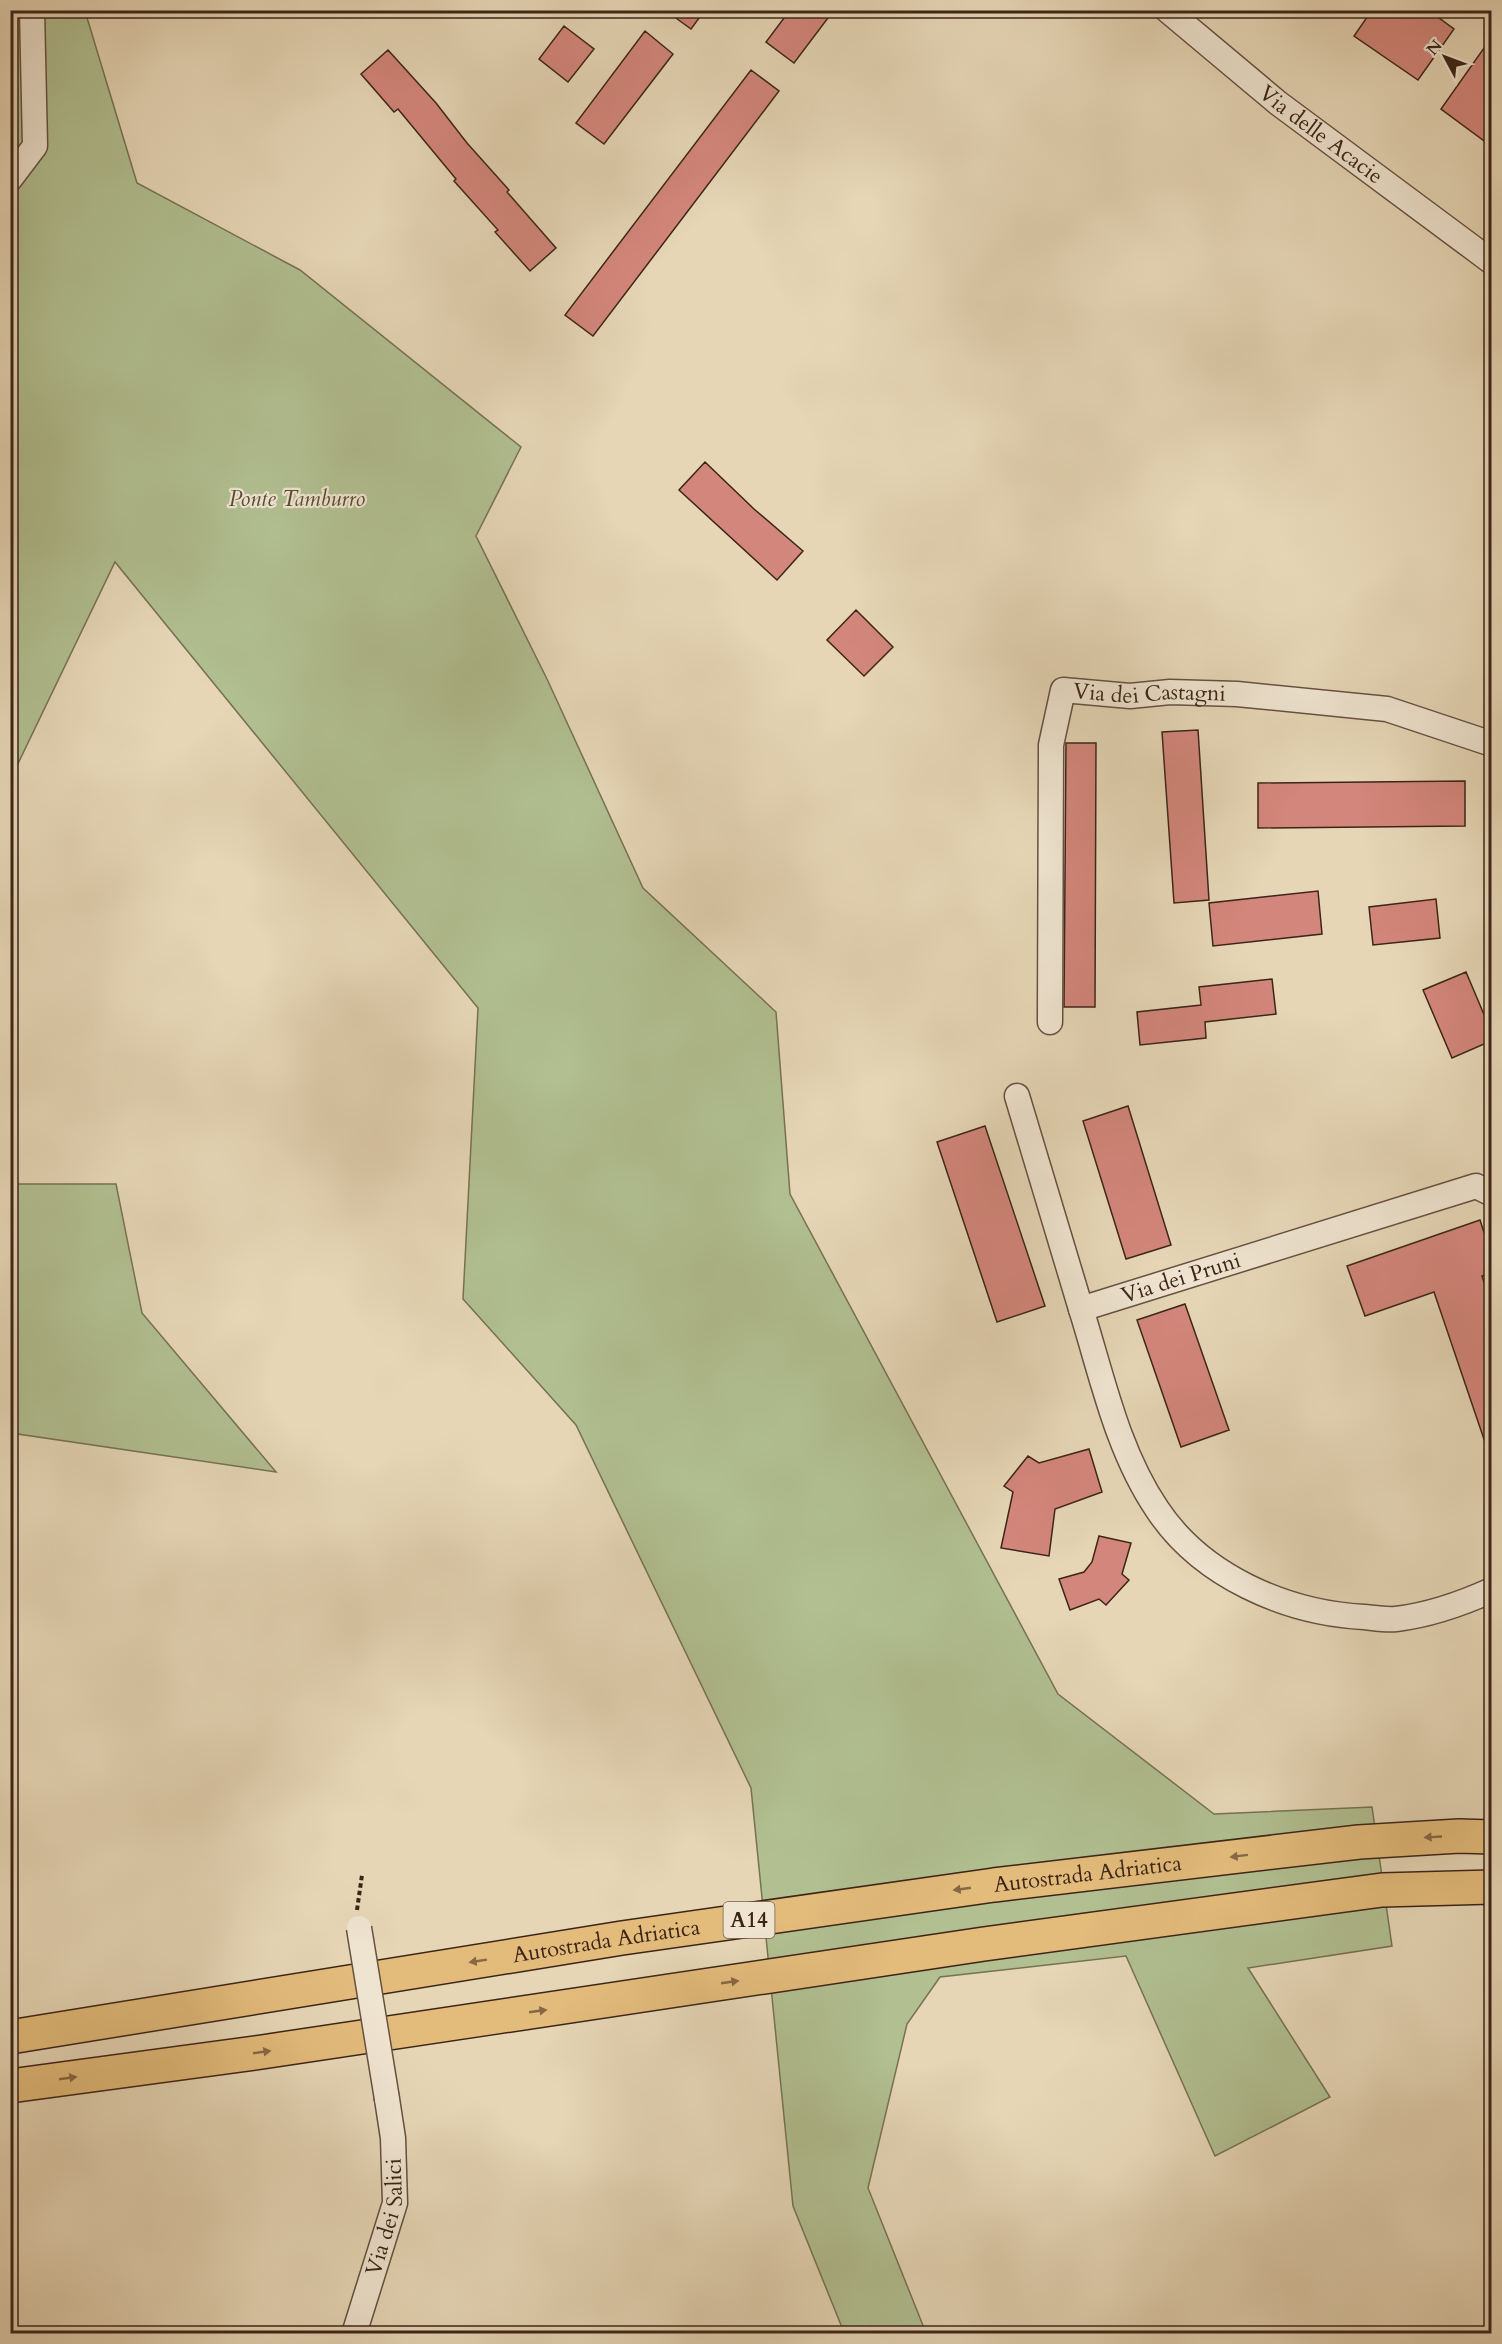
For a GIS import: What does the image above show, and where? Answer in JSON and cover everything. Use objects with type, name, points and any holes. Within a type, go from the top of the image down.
[{"type":"highway","name":"Autostrada Adriatica","points":[[10,2037],[622,1938],[994,1885],[1359,1842],[1459,1836],[1491,1837]]},
{"type":"highway","points":[[10,2086],[274,2050],[972,1946],[1382,1890],[1491,1887]]},
{"type":"street","points":[[10,179],[35,146],[32,10]]},
{"type":"street","name":"Via delle Acacie","points":[[1167,10],[1278,103],[1488,256]]},
{"type":"street","name":"Via dei Castagni","points":[[1050,1022],[1051,745],[1063,690],[1130,696],[1170,692],[1238,694],[1387,709],[1491,744]]},
{"type":"street","points":[[1017,1096],[1120,1433],[1138,1477],[1157,1510],[1184,1542],[1233,1579],[1280,1601],[1334,1616],[1395,1619],[1454,1607],[1491,1590]]},
{"type":"street","name":"Via dei Pruni","points":[[1081,1309],[1476,1186],[1491,1194]]},
{"type":"street","name":"Via dei Salici","points":[[354,2334],[395,2203],[393,2138],[359,1928]]},
{"type":"path","points":[[359,1928],[357,1903],[362,1875]]},
{"type":"green space","name":"Ponte Tamburro","points":[[11,11],[85,11],[137,183],[300,270],[521,447],[476,536],[547,679],[643,888],[776,1012],[790,1194],[1058,1694],[1214,1814],[1372,1807],[1392,1946],[1248,1968],[1330,2097],[1215,2156],[1126,1956],[940,1977],[907,2024],[868,2188],[926,2333],[842,2333],[843,2330],[793,2206],[751,1788],[576,1425],[463,1299],[478,1008],[115,562],[13,774],[11,806]]},
{"type":"green space","points":[[11,1184],[116,1184],[142,1313],[276,1472],[11,1433]]},
{"type":"building","points":[[665,10],[705,10],[691,29]]},
{"type":"building","points":[[790,10],[834,10],[794,63],[766,42]]},
{"type":"building","points":[[1372,10],[1428,10],[1454,29],[1418,80],[1354,36]]},
{"type":"building","points":[[564,26],[594,49],[568,82],[539,59]]},
{"type":"building","points":[[645,31],[673,54],[604,144],[576,123]]},
{"type":"building","points":[[1491,38],[1491,146],[1441,109]]},
{"type":"building","points":[[388,50],[436,103],[467,143],[509,190],[507,192],[556,248],[530,271],[495,232],[498,230],[454,181],[456,179],[398,109],[394,112],[361,74]]},
{"type":"building","points":[[751,70],[779,91],[593,336],[565,315]]},
{"type":"building","points":[[705,462],[754,509],[803,551],[777,580],[679,490]]},
{"type":"building","points":[[856,610],[893,647],[864,676],[827,640]]},
{"type":"building","points":[[1198,730],[1209,900],[1174,903],[1162,732]]},
{"type":"building","points":[[1066,743],[1096,743],[1095,1007],[1064,1007]]},
{"type":"building","points":[[1465,781],[1465,826],[1258,828],[1258,783]]},
{"type":"building","points":[[1318,891],[1322,934],[1213,946],[1209,903]]},
{"type":"building","points":[[1436,899],[1440,938],[1373,945],[1369,907]]},
{"type":"building","points":[[1466,972],[1491,1031],[1491,1041],[1452,1058],[1423,990]]},
{"type":"building","points":[[1272,979],[1276,1014],[1205,1022],[1206,1038],[1140,1045],[1137,1012],[1201,1005],[1199,987]]},
{"type":"building","points":[[1128,1106],[1171,1245],[1126,1259],[1083,1121]]},
{"type":"building","points":[[985,1126],[1045,1306],[997,1322],[937,1142]]},
{"type":"building","points":[[1480,1220],[1491,1254],[1491,1273],[1482,1276],[1491,1305],[1491,1454],[1489,1454],[1434,1292],[1365,1316],[1347,1266]]},
{"type":"building","points":[[1185,1304],[1229,1430],[1181,1447],[1137,1320]]},
{"type":"building","points":[[1089,1449],[1102,1492],[1055,1509],[1049,1556],[1001,1548],[1013,1492],[1004,1486],[1028,1456],[1039,1463]]},
{"type":"building","points":[[1099,1536],[1131,1543],[1122,1574],[1129,1580],[1106,1605],[1099,1599],[1070,1610],[1059,1579],[1084,1572],[1092,1562]]}]
